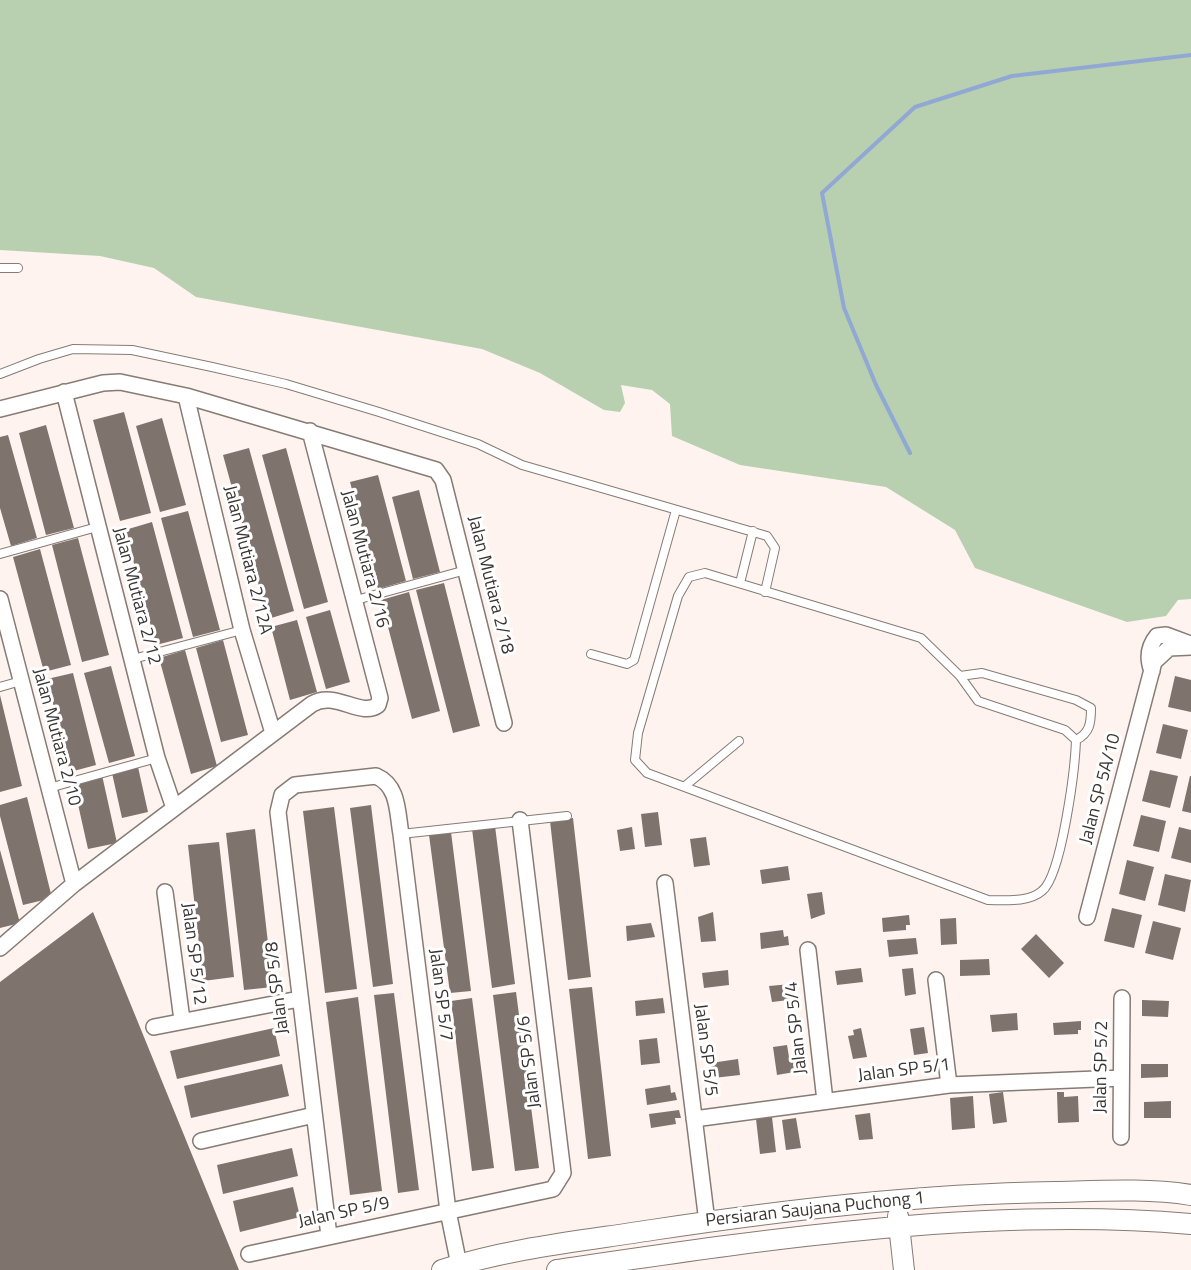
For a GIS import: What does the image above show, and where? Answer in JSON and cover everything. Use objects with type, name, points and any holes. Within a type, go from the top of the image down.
[{"type":"street","points":[[0,409],[103,383],[120,382],[186,396],[310,431]]},
{"type":"street","name":"Jalan Mutiara 2/12","points":[[64,392],[157,758],[174,808]]},
{"type":"street","name":"Jalan Mutiara 2/12A","points":[[186,396],[243,630],[273,733]]},
{"type":"street","name":"Jalan Mutiara 2/18","points":[[310,431],[426,465],[436,470],[443,480],[504,723]]},
{"type":"street","name":"Jalan Mutiara 2/16","points":[[273,733],[319,700],[328,699],[373,709],[378,705],[380,698],[310,431]]},
{"type":"street","name":"Jalan Mutiara 2/10","points":[[0,600],[74,884]]},
{"type":"street","name":"Jalan SP 5A/10","points":[[1088,917],[1152,670],[1148,659],[1150,646],[1157,636],[1166,635],[1191,646]]},
{"type":"street","points":[[0,948],[74,884],[273,733]]},
{"type":"street","name":"Jalan SP 5/7","points":[[339,780],[376,776],[386,780],[393,789],[401,834],[448,1211],[451,1267]]},
{"type":"street","name":"Jalan SP 5/8","points":[[329,1236],[298,999],[278,812],[282,795],[296,785],[339,780]]},
{"type":"street","name":"Jalan SP 5/6","points":[[448,1211],[554,1190],[563,1173],[520,820]]},
{"type":"street","name":"Jalan SP 5/5","points":[[665,883],[707,1222]]},
{"type":"street","name":"Jalan SP 5/12","points":[[165,892],[182,1020]]},
{"type":"street","name":"Jalan SP 5/4","points":[[808,950],[825,1101]]},
{"type":"street","points":[[936,980],[949,1085]]},
{"type":"street","name":"Jalan SP 5/2","points":[[1121,1137],[1122,998]]},
{"type":"street","points":[[154,1027],[298,999]]},
{"type":"street","name":"Jalan SP 5/1","points":[[694,1119],[949,1085],[1121,1078]]},
{"type":"street","points":[[201,1141],[314,1115]]},
{"type":"street","name":"Persiaran Saujana Puchong 1","points":[[451,1267],[520,1250],[707,1222],[895,1200],[996,1192],[1111,1191],[1191,1195]]},
{"type":"street","points":[[895,1200],[904,1270]]},
{"type":"street","name":"Jalan SP 5/9","points":[[249,1254],[448,1211]]},
{"type":"street","name":"Persiaran Saujana Puchong 1","points":[[558,1270],[899,1227],[1016,1221],[1138,1220],[1191,1224]]},
{"type":"lane","points":[[0,268],[18,268]]},
{"type":"lane","points":[[0,374],[39,358],[73,350],[132,350],[286,384],[478,444],[522,465],[767,536],[775,548],[765,592]]},
{"type":"lane","points":[[591,654],[627,664],[634,660],[676,510]]},
{"type":"lane","points":[[0,554],[98,527]]},
{"type":"lane","points":[[740,583],[753,531]]},
{"type":"lane","points":[[356,600],[466,570]]},
{"type":"lane","points":[[705,573],[921,638],[960,676],[978,701],[1065,730],[1077,740],[1076,764],[1054,869],[1042,891],[1019,900],[988,900],[647,773],[635,760],[638,733],[678,596],[688,577],[705,573]]},
{"type":"lane","points":[[133,659],[243,630]]},
{"type":"lane","points":[[960,676],[982,673],[1076,700],[1091,708],[1091,722],[1085,735],[1077,740]]},
{"type":"lane","points":[[0,687],[21,681]]},
{"type":"lane","points":[[685,786],[739,741]]},
{"type":"lane","points":[[49,788],[157,758]]},
{"type":"lane","points":[[401,834],[567,816]]},
{"type":"green space","points":[[0,0],[1191,0],[1191,599],[1178,600],[1166,616],[1127,622],[975,568],[955,530],[886,487],[740,465],[672,436],[670,404],[652,390],[621,385],[625,403],[620,412],[604,410],[540,373],[482,349],[196,297],[154,268],[100,256],[0,250]]},
{"type":"building","points":[[124,412],[151,513],[120,521],[93,420]]},
{"type":"building","points":[[162,418],[186,505],[160,512],[136,426]]},
{"type":"building","points":[[46,425],[74,528],[46,535],[19,433]]},
{"type":"building","points":[[8,435],[37,538],[11,546],[0,508],[0,437]]},
{"type":"building","points":[[249,448],[294,611],[268,619],[223,455]]},
{"type":"building","points":[[286,448],[328,602],[304,609],[262,455]]},
{"type":"building","points":[[378,475],[406,581],[378,589],[350,482]]},
{"type":"building","points":[[419,490],[440,572],[413,579],[392,497]]},
{"type":"building","points":[[188,511],[220,630],[193,637],[161,518]]},
{"type":"building","points":[[152,522],[183,638],[156,645],[125,530]]},
{"type":"building","points":[[78,538],[109,655],[82,662],[52,545]]},
{"type":"building","points":[[40,549],[71,665],[44,672],[13,557]]},
{"type":"building","points":[[444,583],[480,726],[453,733],[416,590]]},
{"type":"building","points":[[409,592],[440,711],[412,719],[381,600]]},
{"type":"building","points":[[330,610],[350,682],[326,689],[306,617]]},
{"type":"building","points":[[297,620],[317,692],[290,700],[271,627]]},
{"type":"building","points":[[223,640],[248,735],[221,742],[196,648]]},
{"type":"building","points":[[185,650],[217,766],[191,774],[159,658]]},
{"type":"building","points":[[111,666],[135,756],[109,763],[84,673]]},
{"type":"building","points":[[73,673],[96,765],[70,772],[47,679]]},
{"type":"building","points":[[1175,676],[1191,680],[1191,712],[1168,707]]},
{"type":"building","points":[[0,695],[22,786],[0,792]]},
{"type":"building","points":[[1163,724],[1188,730],[1181,759],[1156,753]]},
{"type":"building","points":[[138,767],[148,812],[122,818],[112,773]]},
{"type":"building","points":[[1150,770],[1178,776],[1170,808],[1142,801]]},
{"type":"building","points":[[102,775],[117,843],[88,849],[73,782]]},
{"type":"building","points":[[1191,776],[1191,813],[1182,811]]},
{"type":"building","points":[[27,797],[52,898],[23,905],[0,816],[0,805]]},
{"type":"building","points":[[371,805],[393,984],[373,987],[350,808]]},
{"type":"building","points":[[334,807],[357,989],[325,993],[303,811]]},
{"type":"building","points":[[658,812],[662,845],[645,847],[641,814]]},
{"type":"building","points":[[1141,815],[1166,821],[1159,852],[1133,846]]},
{"type":"building","points":[[573,818],[591,977],[568,980],[550,821]]},
{"type":"building","points":[[495,826],[515,984],[492,988],[472,829]]},
{"type":"building","points":[[632,827],[635,849],[620,851],[617,830]]},
{"type":"building","points":[[1179,827],[1191,830],[1191,863],[1171,858]]},
{"type":"building","points":[[255,829],[273,987],[244,990],[226,833]]},
{"type":"building","points":[[451,832],[471,991],[450,993],[429,835]]},
{"type":"building","points":[[706,837],[710,865],[694,867],[690,839]]},
{"type":"building","points":[[219,842],[234,977],[203,981],[188,845]]},
{"type":"building","points":[[0,850],[20,923],[0,928]]},
{"type":"building","points":[[1127,860],[1154,867],[1145,901],[1119,894]]},
{"type":"building","points":[[788,866],[790,880],[762,884],[760,870]]},
{"type":"building","points":[[1165,874],[1191,880],[1185,912],[1158,905]]},
{"type":"building","points":[[822,892],[825,914],[811,919],[807,894]]},
{"type":"building","points":[[1112,908],[1142,915],[1134,948],[1104,941]]},
{"type":"building","points":[[93,912],[239,1270],[0,1270],[0,982]]},
{"type":"building","points":[[713,912],[716,941],[701,942],[698,917]]},
{"type":"building","points":[[909,915],[910,925],[906,925],[906,930],[883,932],[882,918]]},
{"type":"building","points":[[956,918],[957,944],[941,945],[940,919]]},
{"type":"building","points":[[1153,921],[1181,928],[1173,960],[1145,953]]},
{"type":"building","points":[[651,923],[655,937],[627,941],[626,926]]},
{"type":"building","points":[[783,930],[784,937],[788,936],[789,945],[761,949],[760,933]]},
{"type":"building","points":[[1036,934],[1064,963],[1049,978],[1021,949]]},
{"type":"building","points":[[916,938],[918,954],[889,957],[887,940]]},
{"type":"building","points":[[989,959],[990,975],[960,976],[960,960]]},
{"type":"building","points":[[861,968],[863,982],[837,985],[835,971]]},
{"type":"building","points":[[913,968],[916,994],[905,996],[902,969]]},
{"type":"building","points":[[728,970],[729,985],[704,988],[702,973]]},
{"type":"building","points":[[791,984],[797,999],[772,1002],[769,986]]},
{"type":"building","points":[[592,987],[611,1156],[588,1159],[569,989]]},
{"type":"building","points":[[516,992],[539,1168],[515,1171],[493,995]]},
{"type":"building","points":[[394,993],[419,1190],[398,1193],[374,995]]},
{"type":"building","points":[[358,997],[382,1191],[350,1195],[326,1002]]},
{"type":"building","points":[[472,998],[494,1168],[472,1171],[451,1001]]},
{"type":"building","points":[[663,998],[665,1013],[636,1016],[635,1001]]},
{"type":"building","points":[[1142,1000],[1169,1001],[1168,1017],[1142,1016]]},
{"type":"building","points":[[1017,1013],[1018,1030],[992,1032],[990,1015]]},
{"type":"building","points":[[1081,1021],[1081,1030],[1078,1030],[1078,1034],[1054,1035],[1053,1023]]},
{"type":"building","points":[[924,1027],[928,1053],[914,1055],[910,1029]]},
{"type":"building","points":[[274,1028],[280,1056],[177,1079],[170,1051]]},
{"type":"building","points":[[861,1028],[867,1057],[853,1059],[848,1036],[854,1035],[853,1030]]},
{"type":"building","points":[[657,1038],[660,1063],[641,1065],[639,1040]]},
{"type":"building","points":[[787,1045],[789,1057],[803,1055],[806,1070],[777,1075],[773,1047]]},
{"type":"building","points":[[738,1059],[740,1075],[713,1078],[711,1063]]},
{"type":"building","points":[[282,1064],[289,1096],[191,1118],[184,1086]]},
{"type":"building","points":[[1141,1064],[1168,1064],[1168,1077],[1141,1078]]},
{"type":"building","points":[[670,1085],[671,1093],[675,1092],[677,1100],[647,1105],[645,1089]]},
{"type":"building","points":[[1003,1092],[1007,1122],[993,1124],[989,1094]]},
{"type":"building","points":[[1057,1092],[1064,1092],[1064,1097],[1078,1096],[1079,1122],[1058,1123]]},
{"type":"building","points":[[973,1096],[975,1128],[952,1130],[950,1098]]},
{"type":"building","points":[[1171,1101],[1171,1118],[1144,1118],[1144,1102]]},
{"type":"building","points":[[679,1110],[681,1118],[675,1118],[676,1124],[651,1128],[649,1114]]},
{"type":"building","points":[[870,1113],[873,1139],[859,1140],[855,1115]]},
{"type":"building","points":[[772,1117],[776,1152],[760,1154],[756,1119]]},
{"type":"building","points":[[796,1118],[801,1148],[786,1150],[782,1120]]},
{"type":"building","points":[[292,1148],[298,1176],[223,1194],[217,1165]]},
{"type":"building","points":[[293,1187],[300,1217],[240,1232],[233,1201]]},
{"type":"waterway","points":[[910,453],[876,385],[844,308],[822,193],[915,107],[1012,76],[1191,55]]}]
